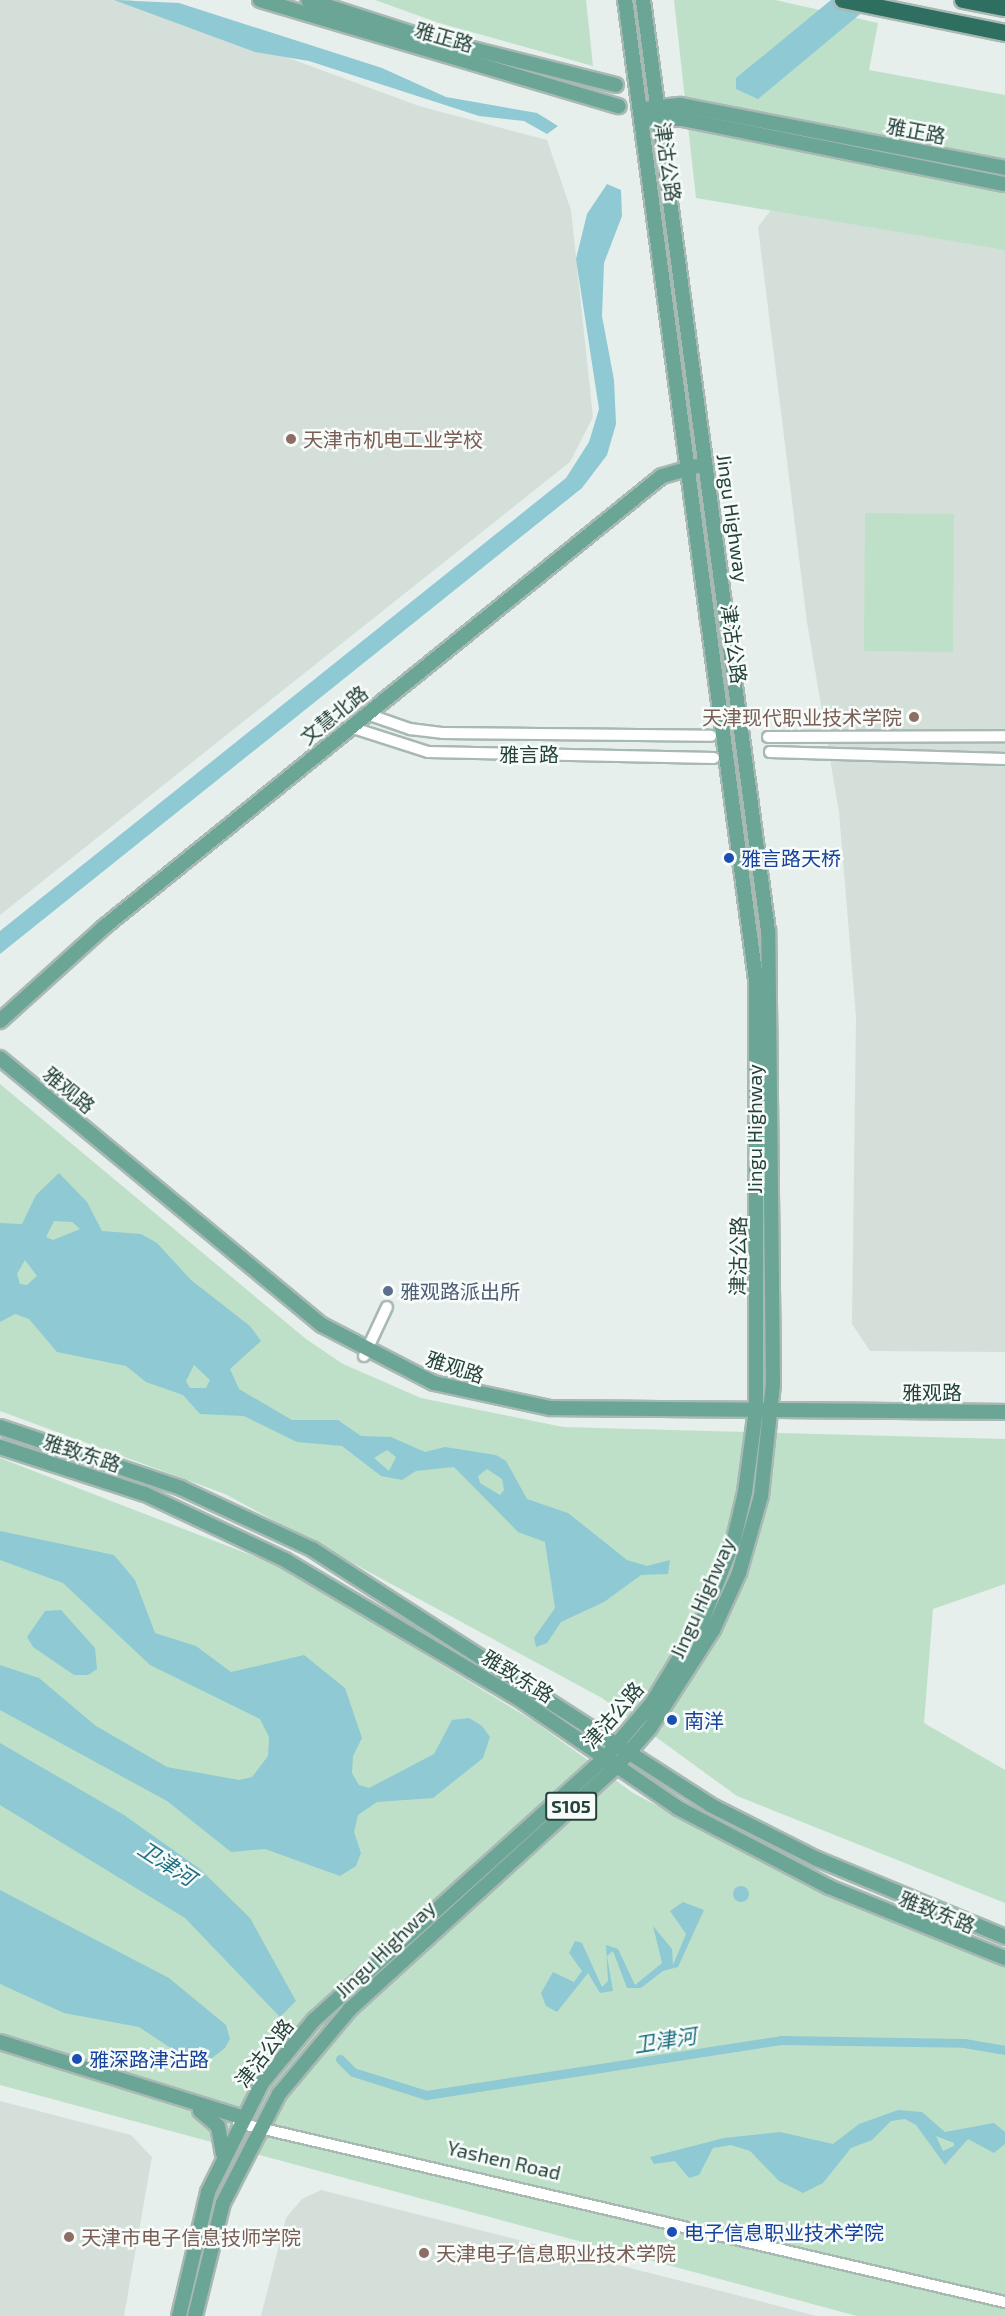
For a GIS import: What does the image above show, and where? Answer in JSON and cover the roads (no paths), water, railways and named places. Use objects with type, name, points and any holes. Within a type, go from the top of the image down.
[{"type":"highway","points":[[843,0],[1005,33]]},
{"type":"highway","points":[[963,0],[1005,8]]},
{"type":"main road","name":"雅正路","points":[[261,0],[619,106]]},
{"type":"main road","name":"雅正路","points":[[308,0],[417,35],[616,85]]},
{"type":"main road","name":"津沽公路","points":[[622,1750],[680,1662],[706,1611],[734,1539],[756,1413],[756,980],[689,463],[625,0]]},
{"type":"main road","name":"Jingu Highway","points":[[195,2316],[210,2244],[240,2162],[259,2125],[304,2059],[350,2009],[611,1762],[698,1661],[739,1573],[761,1496],[771,1414],[774,1163],[768,931],[642,0]]},
{"type":"main road","name":"雅正路","points":[[642,114],[658,113],[681,105],[1005,168]]},
{"type":"main road","name":"雅正路","points":[[658,113],[1005,184]]},
{"type":"main road","name":"文慧北路","points":[[0,1011],[75,941],[663,468],[706,462]]},
{"type":"main road","name":"文慧北路","points":[[0,1021],[47,975],[350,727],[662,477],[689,463]]},
{"type":"main road","name":"雅观路","points":[[0,1058],[302,1310],[365,1354]]},
{"type":"main road","name":"雅观路","points":[[0,1065],[307,1320],[365,1354],[434,1383],[533,1406],[771,1414],[1005,1414]]},
{"type":"main road","name":"雅致东路","points":[[0,1427],[181,1488],[312,1549],[622,1750],[710,1804],[817,1859],[1005,1937]]},
{"type":"main road","name":"雅致东路","points":[[0,1447],[146,1494],[285,1560],[409,1630],[678,1808],[829,1887],[1005,1958]]},
{"type":"main road","name":"津沽公路","points":[[178,2316],[193,2239],[235,2122],[314,2020],[611,1762]]},
{"type":"main road","name":"Yashen Road","points":[[0,2042],[205,2109],[235,2122]]},
{"type":"main road","name":"Yashen Road","points":[[0,2050],[205,2109]]},
{"type":"main road","points":[[205,2109],[218,2126],[223,2155]]},
{"type":"main road","points":[[235,2122],[240,2162]]},
{"type":"street","name":"雅言路","points":[[367,714],[410,729],[442,733],[711,736]]},
{"type":"street","name":"雅言路","points":[[350,727],[428,752],[714,758]]},
{"type":"street","points":[[837,736],[840,757]]},
{"type":"street","points":[[768,738],[1005,736]]},
{"type":"street","points":[[770,752],[840,757],[1005,759]]},
{"type":"street","points":[[365,1354],[387,1307]]},
{"type":"street","name":"Yashen Road","points":[[235,2122],[259,2125],[1005,2295]]},
{"type":"street","name":"Yashen Road","points":[[259,2125],[1005,2302]]},
{"type":"water","points":[[114,0],[179,3],[382,68],[446,97],[537,113],[558,126],[547,134],[524,121],[479,116],[309,61],[255,52]]},
{"type":"water","points":[[831,0],[877,0],[758,99],[736,89],[736,78]]},
{"type":"water","points":[[607,184],[621,190],[622,216],[604,263],[602,316],[614,380],[616,424],[607,455],[582,488],[0,954],[0,931],[566,478],[589,442],[599,409],[576,259],[587,214]]},
{"type":"water","points":[[59,1173],[87,1202],[102,1231],[141,1234],[157,1243],[191,1280],[250,1326],[261,1341],[230,1369],[239,1389],[292,1420],[338,1420],[361,1436],[391,1437],[425,1452],[445,1447],[496,1455],[506,1461],[527,1499],[568,1513],[627,1560],[647,1566],[670,1560],[668,1574],[641,1575],[604,1602],[561,1622],[547,1643],[536,1647],[534,1638],[555,1608],[545,1542],[518,1532],[454,1467],[416,1471],[402,1480],[381,1476],[342,1446],[297,1442],[244,1416],[200,1414],[183,1395],[146,1382],[126,1366],[57,1352],[29,1319],[15,1314],[0,1322],[0,1223],[22,1224],[36,1195]],"holes":[[[54,1221],[72,1222],[80,1229],[53,1240],[46,1237]],[[25,1260],[37,1276],[27,1285],[20,1284],[17,1274]],[[194,1365],[210,1380],[206,1388],[190,1388],[186,1381]],[[387,1450],[396,1457],[389,1471],[374,1458]],[[487,1469],[502,1479],[504,1490],[500,1495],[480,1483],[478,1476]]]},
{"type":"water","points":[[0,1531],[114,1555],[135,1580],[155,1633],[196,1646],[231,1672],[304,1655],[345,1688],[362,1738],[353,1756],[352,1773],[359,1785],[369,1788],[434,1754],[452,1720],[469,1718],[482,1726],[490,1737],[483,1758],[433,1798],[377,1802],[358,1815],[354,1832],[361,1853],[356,1866],[340,1876],[265,1849],[231,1852],[167,1801],[0,1710],[0,1665],[39,1678],[96,1726],[167,1767],[239,1780],[252,1777],[268,1756],[269,1737],[260,1719],[150,1665],[63,1583],[0,1560]]},
{"type":"water","points":[[61,1610],[95,1648],[97,1669],[88,1675],[74,1675],[33,1647],[27,1637],[45,1611]]},
{"type":"water","points":[[0,1743],[124,1815],[200,1869],[250,1918],[296,2001],[280,2017],[185,1918],[0,1805]]},
{"type":"water","points":[[738,1886],[744,1886],[749,1894],[747,1900],[738,1902],[733,1897],[733,1891]]},
{"type":"water","points":[[0,1890],[169,1978],[226,2025],[230,2039],[225,2048],[212,2058],[181,2055],[139,2027],[64,2013],[0,1984]]},
{"type":"water","points":[[683,1902],[704,1910],[678,1967],[663,1971],[641,1988],[627,1988],[613,1951],[607,1956],[613,1991],[600,1993],[588,1973],[557,2012],[546,2006],[541,1993],[553,1972],[574,1982],[582,1971],[569,1953],[575,1941],[582,1943],[602,1987],[608,1981],[606,1945],[618,1949],[635,1985],[662,1963],[653,1926],[672,1949],[673,1965],[686,1934],[670,1911]]},
{"type":"water","points":[[898,2110],[922,2112],[945,2132],[994,2123],[1005,2132],[1005,2144],[994,2153],[968,2139],[945,2165],[916,2125],[905,2119],[891,2121],[872,2140],[851,2148],[823,2183],[803,2193],[779,2181],[750,2151],[731,2145],[713,2148],[699,2175],[689,2178],[675,2161],[654,2164],[650,2157],[724,2138],[780,2132],[833,2144],[859,2124]],"holes":[[[936,2136],[954,2143],[954,2146],[943,2151]]]},
{"type":"waterway","name":"卫津河","points":[[340,2059],[353,2072],[426,2095],[781,2040],[964,2043],[1005,2050]]},
{"type":"place","name":"天津市机电工业学校","points":[[291,439]]},
{"type":"place","name":"天津现代职业技术学院","points":[[914,717]]},
{"type":"place","name":"雅言路天桥","points":[[729,858]]},
{"type":"place","name":"雅观路派出所","points":[[388,1291]]},
{"type":"place","name":"南洋","points":[[672,1720]]},
{"type":"place","name":"雅深路津沽路","points":[[77,2059]]},
{"type":"place","name":"电子信息职业技术学院","points":[[672,2232]]},
{"type":"place","name":"天津市电子信息技师学院","points":[[69,2237]]},
{"type":"place","name":"天津电子信息职业技术学院","points":[[424,2253]]}]
